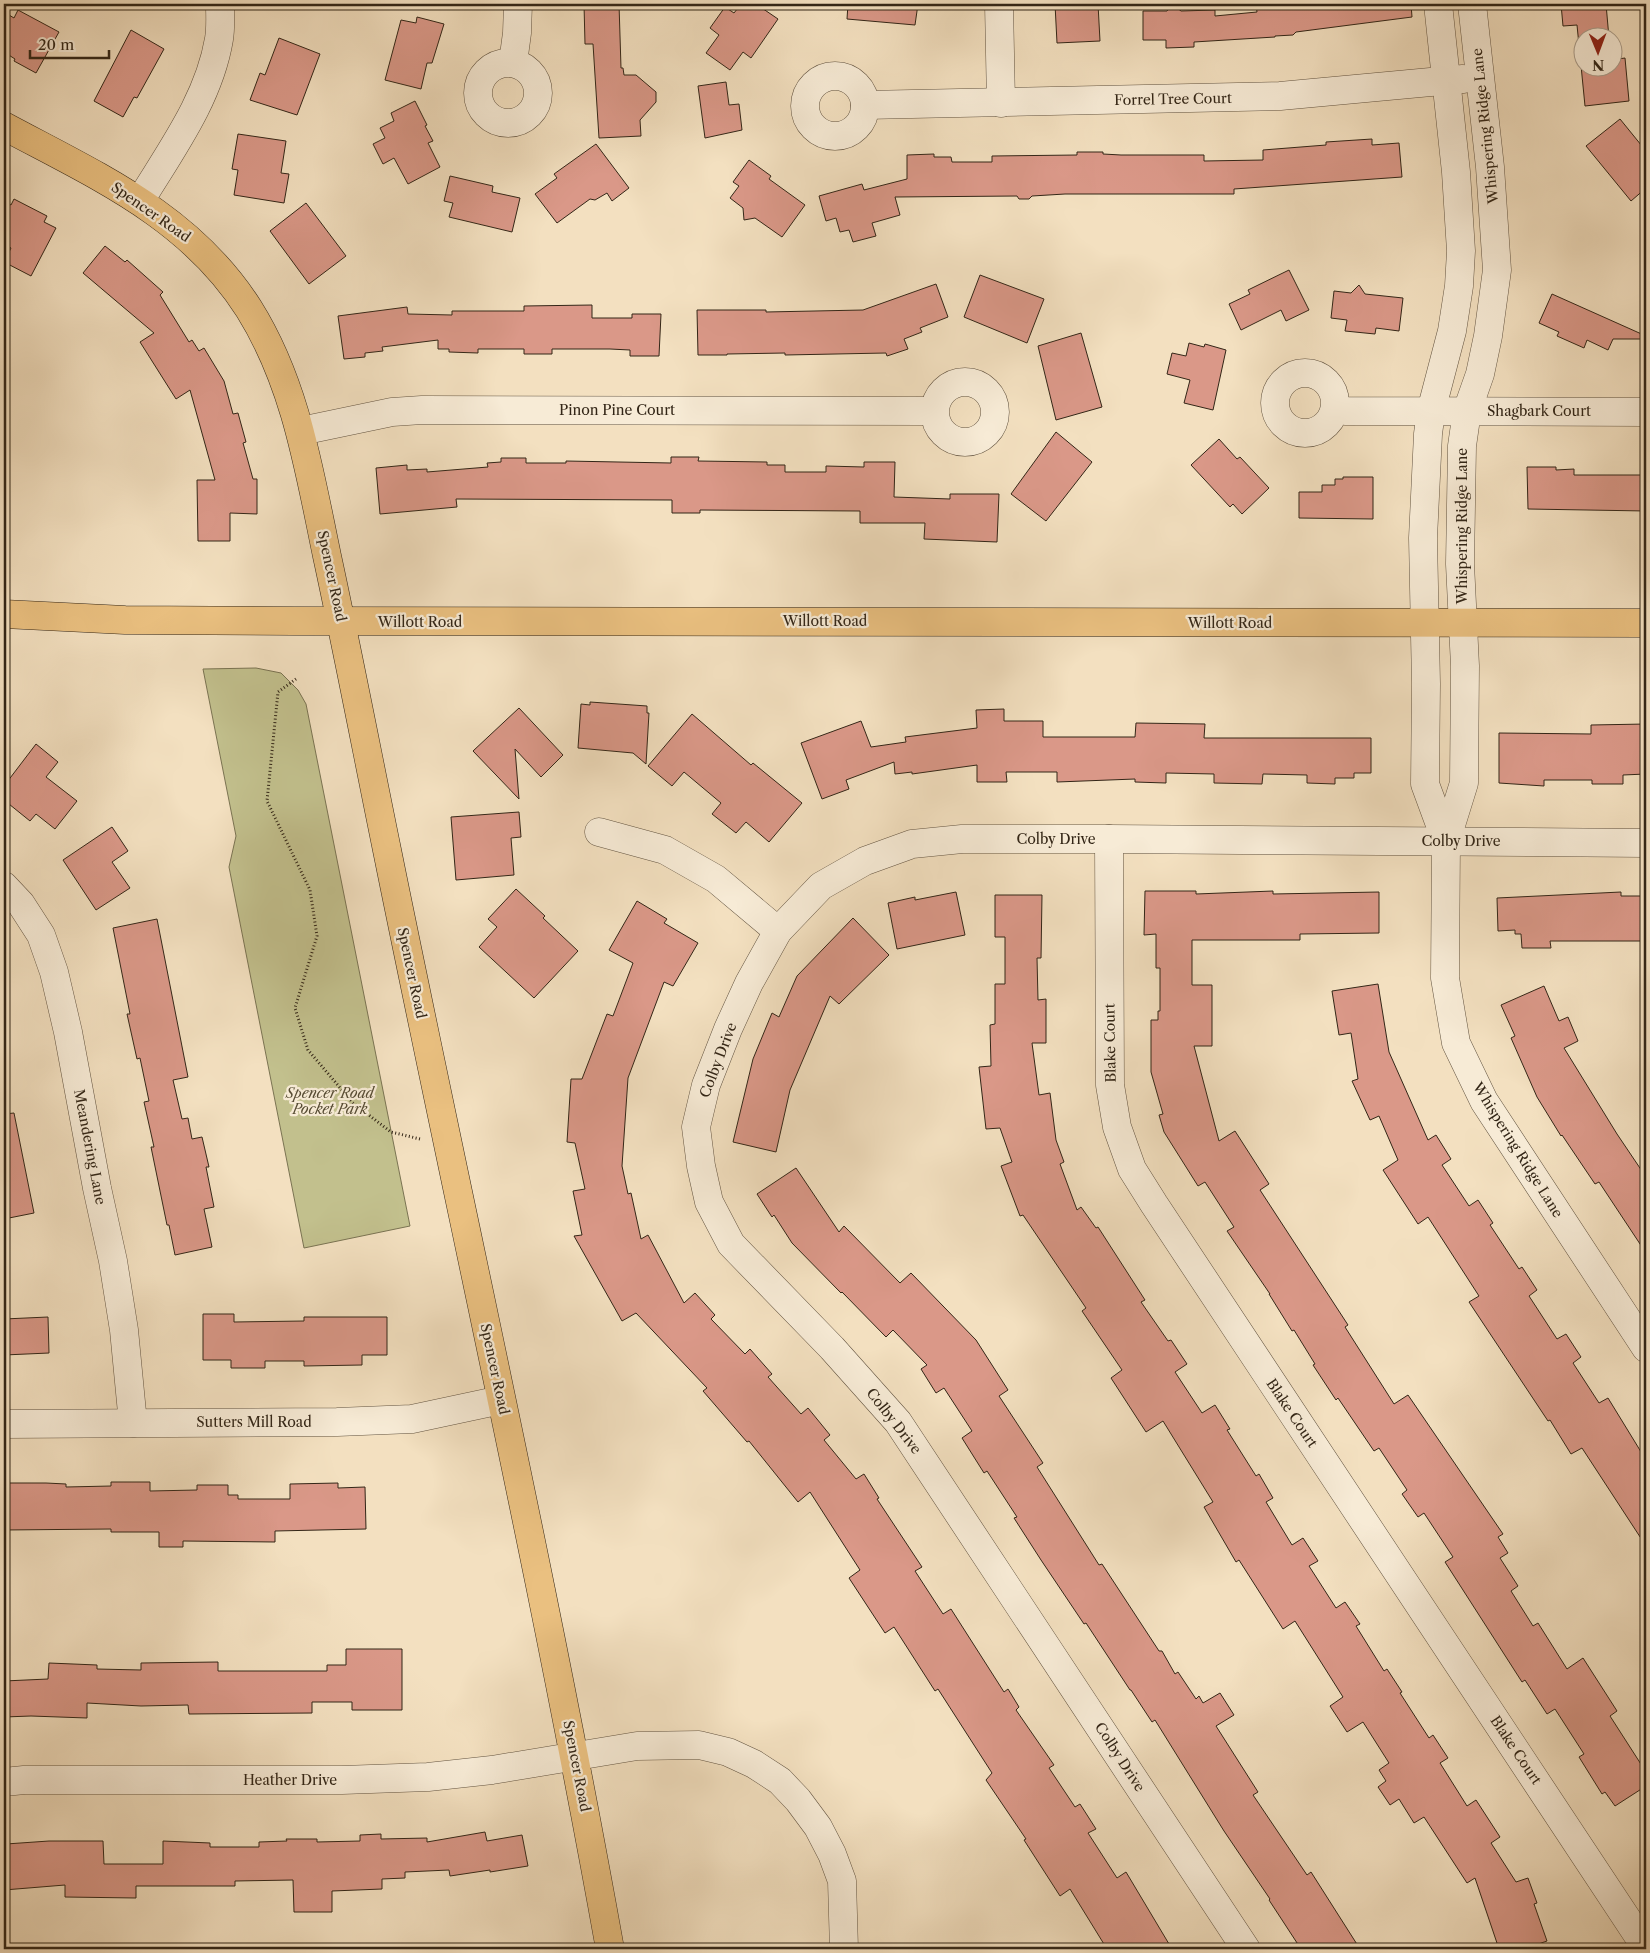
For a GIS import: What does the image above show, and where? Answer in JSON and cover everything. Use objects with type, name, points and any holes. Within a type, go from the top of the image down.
[{"type":"main road","name":"Spencer Road","points":[[4,126],[140,200],[169,221],[202,250],[230,282],[268,342],[287,386],[301,431],[342,621],[359,715],[576,1757],[610,1949]]},
{"type":"main road","name":"Willott Road","points":[[4,614],[125,620],[1646,623]]},
{"type":"street","points":[[140,200],[189,122],[204,91],[219,37],[220,4]]},
{"type":"street","points":[[512,63],[517,33],[518,4]]},
{"type":"street","points":[[999,4],[1001,103]]},
{"type":"street","name":"Whispering Ridge Lane","points":[[1438,4],[1456,172],[1461,251],[1452,331],[1431,411],[1426,458],[1423,538],[1425,784],[1446,841]]},
{"type":"street","name":"Whispering Ridge Lane","points":[[1472,4],[1490,167],[1497,270],[1488,336],[1480,374],[1463,429],[1460,475],[1460,564],[1465,666],[1464,783],[1446,841],[1445,978],[1456,1043],[1484,1101],[1646,1348]]},
{"type":"street","name":"Forrel Tree Court","points":[[865,105],[1280,96],[1479,77]]},
{"type":"street","name":"Shagbark Court","points":[[1334,409],[1346,411],[1646,412]]},
{"type":"street","name":"Pinon Pine Court","points":[[301,431],[392,412],[422,410],[934,411]]},
{"type":"street","points":[[599,832],[665,850],[716,879],[778,930]]},
{"type":"street","name":"Colby Drive","points":[[1246,1949],[898,1422],[832,1348],[732,1244],[709,1202],[701,1166],[696,1128],[706,1086],[749,983],[778,930],[821,886],[865,862],[912,844],[962,839],[1109,838],[1646,843]]},
{"type":"street","name":"Blake Court","points":[[1109,838],[1110,1084],[1117,1127],[1132,1169],[1637,1934]]},
{"type":"street","name":"Meandering Lane","points":[[4,886],[21,904],[41,935],[54,972],[68,1032],[97,1188],[113,1261],[124,1330],[133,1422]]},
{"type":"street","name":"Sutters Mill Road","points":[[4,1424],[338,1422],[412,1418],[501,1400]]},
{"type":"street","name":"Heather Drive","points":[[4,1782],[24,1780],[342,1780],[428,1777],[492,1770],[637,1746],[699,1745],[728,1752],[754,1764],[780,1781],[798,1800],[818,1827],[832,1854],[842,1881],[844,1949]]},
{"type":"path","points":[[296,679],[278,692],[267,800],[310,890],[317,936],[295,1008],[308,1050],[353,1103],[391,1132],[448,1145]]},
{"type":"green space","name":"Spencer Road Pocket Park","points":[[256,668],[281,673],[298,690],[306,704],[410,1226],[304,1248],[229,867],[236,836],[203,669]]},
{"type":"building","points":[[584,4],[619,4],[621,68],[623,68],[624,75],[636,75],[656,92],[656,102],[640,120],[641,136],[599,138],[593,44],[585,44]]},
{"type":"building","points":[[741,4],[756,4],[778,19],[751,58],[743,52],[730,70],[706,53],[719,35],[710,28],[725,7],[734,13]]},
{"type":"building","points":[[848,4],[918,4],[915,25],[847,19]]},
{"type":"building","points":[[1055,4],[1098,4],[1100,41],[1057,43]]},
{"type":"building","points":[[1172,4],[1181,11],[1215,10],[1215,16],[1257,12],[1256,4],[1411,4],[1412,17],[1296,32],[1293,35],[1194,42],[1194,47],[1166,48],[1166,40],[1143,40],[1143,11],[1167,11]]},
{"type":"building","points":[[1561,4],[1606,4],[1608,28],[1577,28],[1577,25],[1563,26]]},
{"type":"building","points":[[18,10],[59,32],[36,73],[14,61],[15,59],[4,52],[4,12],[14,18]]},
{"type":"building","points":[[417,17],[444,24],[432,63],[427,63],[421,89],[385,80],[401,20],[416,23]]},
{"type":"building","points":[[131,30],[164,49],[137,98],[134,97],[123,117],[94,101]]},
{"type":"building","points":[[279,38],[320,54],[297,115],[250,100],[260,73],[265,75]]},
{"type":"building","points":[[1622,58],[1625,58],[1629,101],[1585,106],[1582,78],[1622,78]]},
{"type":"building","points":[[726,82],[729,105],[739,104],[742,130],[705,138],[698,86]]},
{"type":"building","points":[[415,101],[433,141],[428,143],[440,167],[408,184],[394,158],[383,164],[373,144],[385,138],[380,128],[394,121],[391,113]]},
{"type":"building","points":[[1620,119],[1646,151],[1646,188],[1631,201],[1586,146]]},
{"type":"building","points":[[238,134],[286,141],[281,173],[289,174],[284,203],[234,195],[238,170],[232,169]]},
{"type":"building","points":[[1372,139],[1372,145],[1399,143],[1402,177],[1234,189],[1234,194],[1065,194],[1032,196],[1029,199],[1019,199],[1017,196],[895,197],[900,215],[872,223],[876,236],[853,242],[849,230],[840,232],[836,218],[826,221],[819,196],[862,184],[864,190],[907,179],[907,155],[934,154],[934,157],[951,157],[952,162],[992,162],[992,156],[1077,155],[1077,152],[1103,152],[1103,154],[1121,155],[1204,155],[1204,161],[1263,160],[1263,150],[1326,145],[1326,142]]},
{"type":"building","points":[[596,144],[629,188],[612,201],[607,193],[595,200],[590,199],[557,223],[535,194],[557,178],[554,174]]},
{"type":"building","points":[[749,160],[771,176],[769,179],[805,205],[782,237],[755,218],[744,220],[743,208],[730,198],[739,186],[733,182]]},
{"type":"building","points":[[450,176],[493,186],[492,192],[520,198],[512,232],[449,217],[453,203],[444,201]]},
{"type":"building","points":[[14,199],[47,216],[44,222],[56,228],[31,276],[4,262],[11,248],[4,244],[4,201],[11,205]]},
{"type":"building","points":[[306,203],[346,256],[309,284],[270,231]]},
{"type":"building","points":[[105,246],[125,262],[127,260],[163,292],[160,295],[189,342],[192,340],[199,351],[204,348],[224,381],[233,414],[238,413],[246,442],[243,443],[253,479],[257,479],[257,514],[230,513],[230,541],[198,541],[197,480],[215,480],[190,390],[176,399],[140,342],[154,333],[83,273]]},
{"type":"building","points":[[1289,270],[1309,310],[1286,321],[1281,310],[1241,330],[1229,304],[1250,294],[1248,290]]},
{"type":"building","points":[[980,275],[1044,299],[1027,343],[964,317]]},
{"type":"building","points":[[936,284],[948,317],[920,328],[922,332],[904,339],[908,349],[887,356],[886,353],[698,355],[697,310],[766,310],[766,312],[863,310]]},
{"type":"building","points":[[1359,285],[1365,294],[1403,298],[1399,331],[1376,328],[1375,334],[1345,331],[1347,320],[1331,318],[1334,291],[1351,293]]},
{"type":"building","points":[[1552,294],[1646,336],[1646,339],[1613,339],[1608,350],[1587,340],[1584,348],[1557,336],[1559,332],[1539,323]]},
{"type":"building","points":[[592,305],[592,318],[632,318],[632,314],[661,314],[659,356],[630,356],[630,350],[610,349],[552,349],[552,354],[524,354],[524,349],[478,349],[478,353],[449,352],[449,349],[438,349],[438,340],[382,347],[383,351],[365,353],[365,357],[344,359],[338,316],[407,307],[408,314],[452,315],[452,311],[524,311],[524,306]]},
{"type":"building","points":[[1081,333],[1102,407],[1056,420],[1038,346]]},
{"type":"building","points":[[1189,343],[1204,347],[1205,344],[1226,350],[1213,410],[1184,403],[1190,380],[1167,374],[1172,353],[1186,356]]},
{"type":"building","points":[[1056,432],[1092,462],[1046,521],[1011,494]]},
{"type":"building","points":[[1219,439],[1237,459],[1240,457],[1269,488],[1242,514],[1233,504],[1230,507],[1191,465]]},
{"type":"building","points":[[671,457],[699,457],[698,461],[767,462],[767,465],[785,465],[785,472],[826,472],[826,466],[864,467],[864,462],[895,462],[894,497],[950,499],[950,494],[999,494],[997,542],[924,539],[925,523],[860,523],[860,511],[700,510],[700,513],[672,513],[672,500],[456,499],[457,507],[380,514],[376,468],[407,465],[407,470],[427,469],[427,472],[488,467],[487,463],[501,462],[501,458],[526,458],[526,463],[566,463],[566,461],[671,463]]},
{"type":"building","points":[[1527,467],[1556,467],[1556,470],[1574,469],[1574,475],[1646,475],[1646,511],[1528,509]]},
{"type":"building","points":[[1343,477],[1373,477],[1373,519],[1299,518],[1299,492],[1322,492],[1322,485],[1335,485],[1335,479],[1343,479]]},
{"type":"building","points":[[590,702],[647,706],[647,713],[649,713],[646,764],[633,753],[578,748],[581,704],[590,705]]},
{"type":"building","points":[[519,708],[563,755],[541,777],[515,749],[519,799],[473,751]]},
{"type":"building","points":[[1004,709],[1004,721],[1043,721],[1043,737],[1135,737],[1136,723],[1205,724],[1204,738],[1371,738],[1371,773],[1354,773],[1354,778],[1335,778],[1335,784],[1307,783],[1307,775],[1263,774],[1262,784],[1214,783],[1214,774],[1166,773],[1166,783],[1135,782],[1135,779],[1057,782],[1057,772],[1006,772],[1007,782],[977,782],[977,765],[912,774],[912,772],[895,774],[894,762],[846,780],[849,789],[822,799],[801,743],[861,721],[871,747],[906,742],[905,737],[977,728],[976,710]]},
{"type":"building","points":[[692,714],[751,765],[753,763],[802,803],[769,842],[746,822],[736,833],[712,814],[721,803],[684,772],[672,786],[648,766]]},
{"type":"building","points":[[1646,724],[1646,774],[1623,775],[1623,784],[1592,784],[1592,780],[1544,780],[1544,786],[1499,783],[1499,733],[1591,734],[1591,725]]},
{"type":"building","points":[[36,744],[58,762],[46,777],[77,801],[55,829],[36,814],[30,821],[4,800],[4,786]]},
{"type":"building","points":[[519,812],[521,837],[511,838],[514,875],[456,880],[451,817]]},
{"type":"building","points":[[112,827],[128,851],[112,862],[130,888],[96,910],[63,860]]},
{"type":"building","points":[[516,889],[578,951],[534,998],[479,947],[497,927],[488,919]]},
{"type":"building","points":[[1145,891],[1196,891],[1196,894],[1273,891],[1273,894],[1379,892],[1379,933],[1300,934],[1300,940],[1192,940],[1192,985],[1212,985],[1212,1046],[1194,1046],[1219,1141],[1235,1131],[1269,1184],[1260,1190],[1348,1325],[1345,1327],[1394,1404],[1408,1395],[1503,1534],[1498,1537],[1508,1553],[1500,1558],[1518,1586],[1511,1591],[1533,1626],[1538,1623],[1567,1669],[1583,1658],[1617,1711],[1610,1716],[1646,1772],[1646,1786],[1615,1806],[1605,1792],[1602,1794],[1579,1757],[1584,1754],[1555,1709],[1547,1714],[1525,1680],[1522,1682],[1445,1562],[1453,1557],[1424,1513],[1418,1517],[1402,1494],[1407,1490],[1379,1448],[1374,1451],[1338,1398],[1336,1400],[1313,1365],[1315,1364],[1294,1330],[1292,1331],[1270,1294],[1227,1231],[1234,1227],[1205,1182],[1198,1186],[1164,1132],[1159,1115],[1163,1114],[1151,1072],[1151,1020],[1158,1020],[1158,1011],[1160,1011],[1160,968],[1156,968],[1156,934],[1144,935]]},
{"type":"building","points":[[956,892],[965,935],[897,949],[888,903],[915,897],[915,900]]},
{"type":"building","points":[[1621,892],[1621,896],[1645,896],[1645,941],[1550,941],[1551,948],[1522,948],[1521,934],[1515,934],[1515,930],[1498,931],[1497,898]]},
{"type":"building","points":[[995,895],[1042,895],[1041,958],[1037,958],[1038,1000],[1046,999],[1046,1043],[1032,1043],[1039,1095],[1050,1093],[1056,1140],[1064,1162],[1060,1164],[1077,1210],[1081,1207],[1096,1228],[1098,1227],[1145,1300],[1141,1302],[1168,1341],[1171,1340],[1187,1364],[1175,1372],[1202,1413],[1215,1405],[1230,1429],[1227,1430],[1256,1476],[1259,1474],[1273,1498],[1266,1502],[1292,1545],[1303,1538],[1318,1561],[1309,1566],[1336,1608],[1345,1602],[1360,1624],[1356,1626],[1384,1671],[1387,1669],[1429,1738],[1433,1735],[1448,1758],[1440,1763],[1467,1806],[1476,1800],[1500,1837],[1491,1843],[1516,1882],[1528,1878],[1537,1903],[1534,1904],[1547,1941],[1524,1949],[1499,1949],[1475,1878],[1467,1883],[1424,1817],[1414,1823],[1399,1799],[1390,1805],[1378,1787],[1386,1781],[1379,1770],[1389,1763],[1363,1722],[1347,1732],[1330,1706],[1343,1697],[1295,1621],[1283,1629],[1239,1560],[1236,1562],[1204,1507],[1213,1502],[1163,1421],[1146,1432],[1111,1378],[1122,1370],[1082,1311],[1086,1308],[1023,1215],[1020,1216],[1001,1166],[1012,1162],[1000,1128],[986,1129],[979,1067],[991,1066],[990,1025],[995,1024],[995,984],[1005,984],[1005,937],[995,937]]},
{"type":"building","points":[[637,901],[667,919],[664,923],[698,943],[673,986],[664,982],[628,1078],[622,1166],[628,1194],[631,1193],[641,1239],[648,1235],[684,1303],[695,1293],[715,1315],[711,1319],[745,1354],[750,1349],[772,1374],[768,1377],[801,1414],[808,1408],[830,1435],[824,1440],[856,1479],[864,1474],[879,1498],[877,1499],[922,1567],[915,1571],[943,1614],[951,1609],[1004,1692],[1008,1689],[1019,1707],[1016,1710],[1054,1765],[1049,1768],[1075,1807],[1080,1804],[1096,1829],[1088,1833],[1117,1878],[1126,1872],[1172,1949],[1107,1949],[1070,1889],[1060,1896],[1024,1840],[1026,1839],[986,1780],[992,1773],[938,1689],[935,1691],[894,1627],[885,1633],[849,1578],[860,1570],[810,1492],[798,1502],[749,1441],[747,1442],[703,1391],[707,1388],[636,1313],[622,1321],[574,1236],[582,1235],[573,1191],[585,1189],[575,1143],[567,1142],[571,1079],[582,1079],[607,1014],[613,1016],[633,963],[609,950]]},
{"type":"building","points":[[853,918],[889,955],[839,1004],[830,996],[790,1090],[776,1152],[733,1142],[753,1059],[772,1013],[779,1017],[797,976]]},
{"type":"building","points":[[157,919],[188,1077],[173,1080],[182,1119],[188,1118],[192,1139],[202,1137],[209,1167],[206,1167],[214,1207],[204,1209],[212,1247],[175,1255],[151,1147],[154,1147],[144,1102],[149,1101],[140,1058],[137,1059],[127,1014],[130,1014],[113,928]]},
{"type":"building","points":[[1378,984],[1389,1052],[1428,1140],[1436,1135],[1451,1159],[1442,1165],[1469,1206],[1478,1200],[1493,1223],[1490,1225],[1519,1269],[1522,1267],[1537,1290],[1529,1296],[1557,1339],[1566,1334],[1581,1357],[1573,1363],[1599,1403],[1608,1398],[1646,1460],[1646,1546],[1582,1448],[1571,1454],[1550,1420],[1548,1421],[1469,1302],[1479,1296],[1428,1217],[1418,1224],[1383,1170],[1398,1160],[1379,1116],[1370,1120],[1352,1081],[1358,1079],[1351,1033],[1339,1035],[1332,991]]},
{"type":"building","points":[[1544,986],[1559,1021],[1568,1017],[1578,1041],[1564,1048],[1646,1177],[1646,1253],[1599,1182],[1595,1184],[1561,1136],[1537,1097],[1511,1038],[1515,1036],[1501,1005]]},
{"type":"building","points":[[14,1113],[34,1213],[4,1219],[4,1114]]},
{"type":"building","points":[[796,1168],[839,1232],[844,1226],[900,1283],[911,1273],[976,1340],[1008,1390],[999,1396],[1043,1463],[1037,1467],[1099,1565],[1102,1564],[1159,1651],[1162,1651],[1175,1674],[1178,1672],[1196,1699],[1199,1696],[1203,1703],[1220,1693],[1234,1715],[1216,1726],[1258,1792],[1253,1795],[1307,1875],[1311,1872],[1360,1949],[1301,1949],[1155,1720],[1152,1722],[1086,1623],[1084,1624],[1014,1518],[1017,1517],[987,1471],[984,1473],[962,1438],[972,1431],[944,1388],[936,1393],[921,1369],[927,1365],[893,1330],[886,1337],[792,1243],[774,1215],[772,1217],[757,1194]]},
{"type":"building","points":[[203,1314],[234,1314],[234,1322],[304,1321],[304,1317],[387,1317],[387,1355],[362,1355],[362,1365],[304,1366],[304,1361],[265,1361],[265,1368],[231,1368],[231,1360],[203,1360]]},
{"type":"building","points":[[48,1317],[49,1353],[4,1355],[4,1319]]},
{"type":"building","points":[[111,1482],[150,1482],[150,1491],[197,1490],[197,1485],[228,1485],[228,1495],[238,1495],[238,1499],[290,1499],[290,1484],[338,1483],[338,1488],[365,1487],[366,1529],[275,1531],[275,1542],[183,1541],[183,1547],[159,1547],[159,1532],[111,1532],[111,1529],[4,1530],[4,1483],[66,1484],[66,1487],[111,1486]]},
{"type":"building","points":[[346,1649],[402,1649],[402,1710],[352,1710],[352,1702],[312,1702],[312,1713],[189,1714],[188,1705],[141,1706],[87,1703],[87,1718],[4,1717],[4,1681],[48,1679],[49,1663],[97,1665],[97,1669],[141,1670],[141,1663],[218,1662],[218,1671],[327,1671],[327,1665],[346,1665]]},
{"type":"building","points":[[485,1832],[487,1841],[522,1835],[528,1866],[450,1876],[449,1870],[405,1872],[405,1878],[382,1879],[382,1889],[332,1891],[332,1912],[294,1912],[293,1880],[235,1881],[235,1886],[136,1886],[136,1898],[65,1897],[65,1885],[4,1890],[4,1850],[6,1850],[6,1844],[49,1841],[103,1841],[104,1864],[163,1864],[163,1841],[210,1843],[210,1847],[259,1847],[259,1842],[287,1841],[286,1839],[317,1839],[317,1842],[360,1841],[360,1835],[381,1834],[381,1839],[427,1838],[427,1842]]}]
